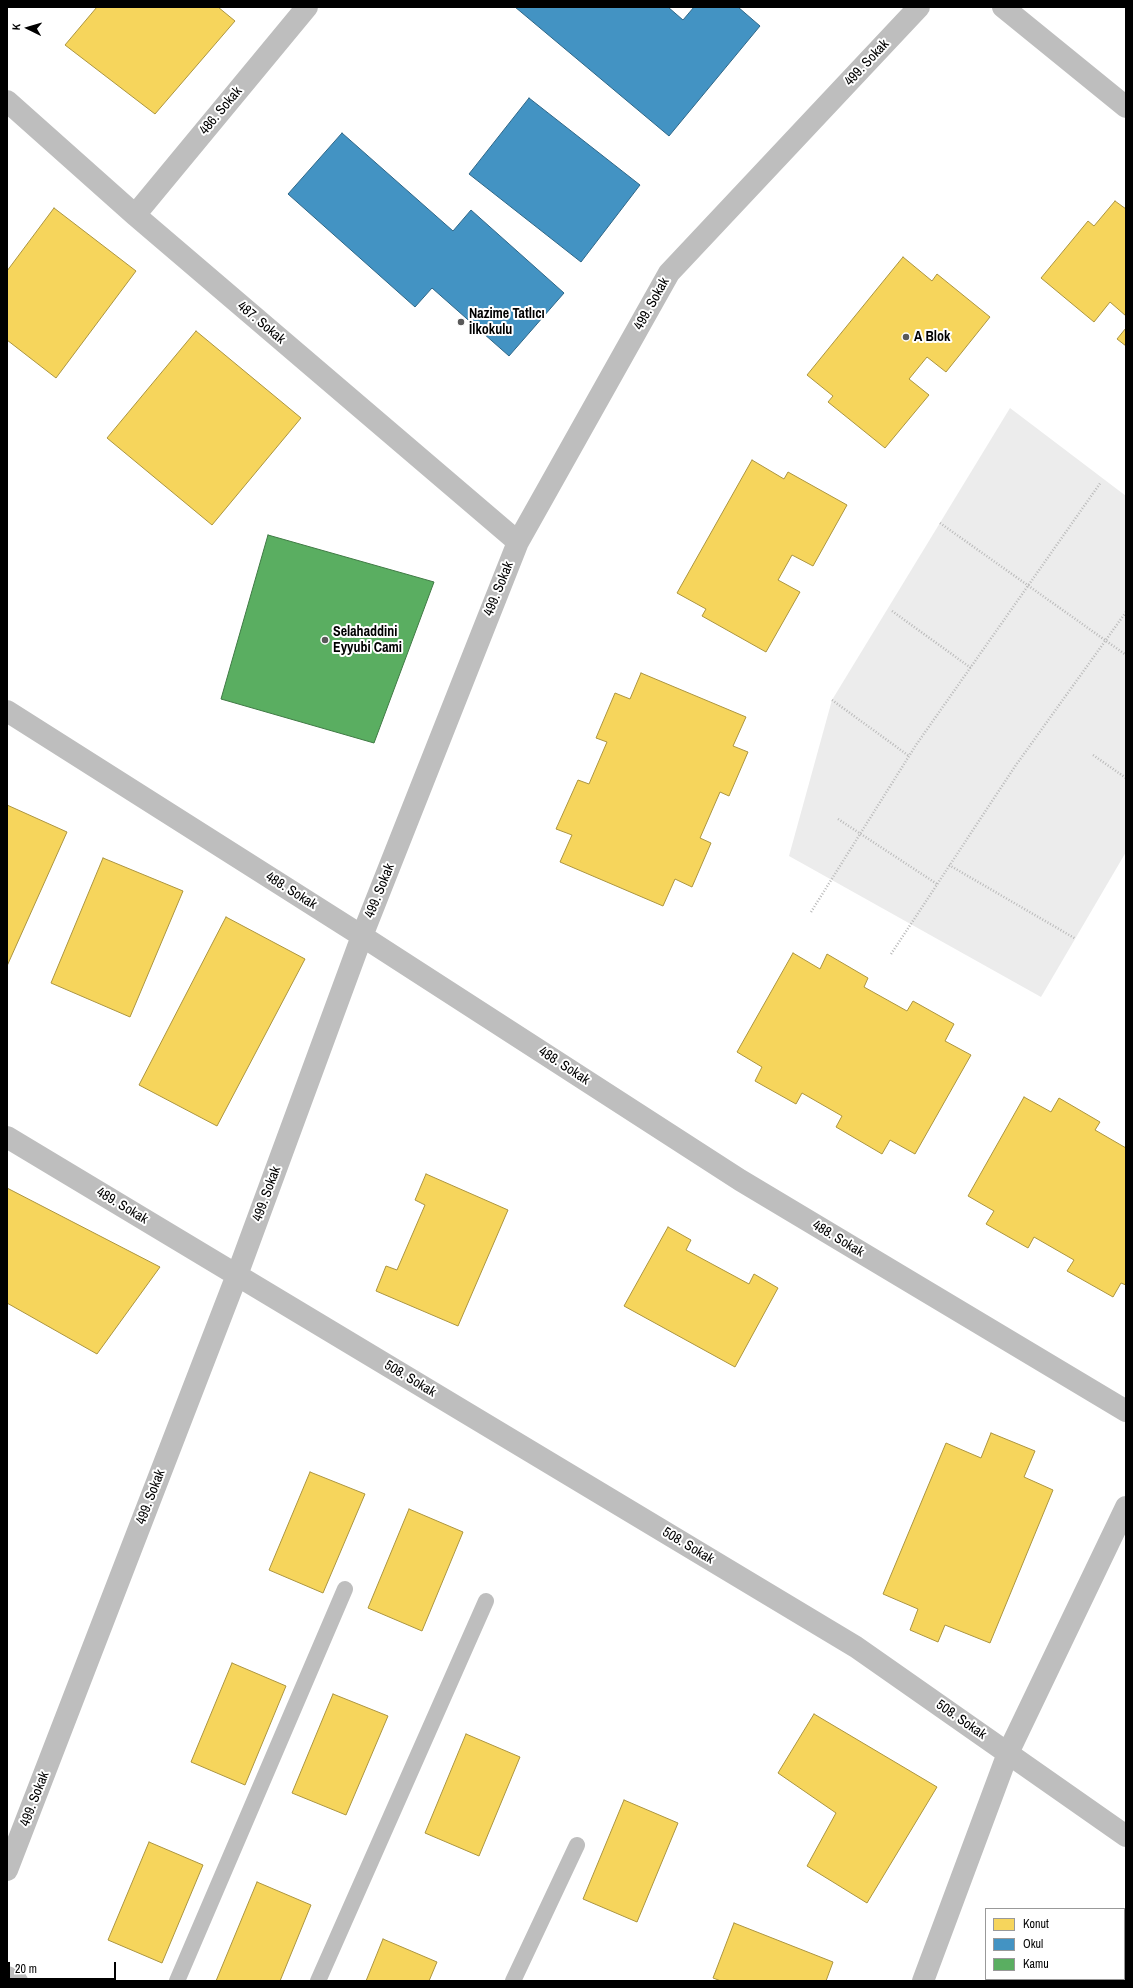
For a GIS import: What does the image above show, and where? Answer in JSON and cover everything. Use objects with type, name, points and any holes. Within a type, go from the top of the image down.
[{"type":"street","name":"486. Sokak","points":[[134,216],[307,7]]},
{"type":"street","name":"499. Sokak","points":[[7,1870],[237,1275],[362,936],[518,542],[669,273],[919,7]]},
{"type":"street","points":[[1003,7],[1126,107]]},
{"type":"street","name":"487. Sokak","points":[[7,100],[134,216],[518,542]]},
{"type":"street","name":"488. Sokak","points":[[7,711],[362,936],[740,1180],[1126,1411]]},
{"type":"street","name":"489. Sokak","points":[[7,1137],[237,1275]]},
{"type":"street","name":"508. Sokak","points":[[237,1275],[856,1647],[1126,1836]]},
{"type":"street","points":[[923,1981],[1008,1753],[1126,1507]]},
{"type":"street","points":[[7,1977],[17,1981]]},
{"type":"lane","points":[[177,1981],[345,1589]]},
{"type":"lane","points":[[318,1981],[486,1601]]},
{"type":"lane","points":[[513,1981],[577,1845]]},
{"type":"path","points":[[811,912],[910,756],[1101,482]]},
{"type":"path","points":[[940,523],[1126,655]]},
{"type":"path","points":[[892,611],[971,668]]},
{"type":"path","points":[[891,954],[1016,765],[1126,612]]},
{"type":"path","points":[[832,700],[910,756]]},
{"type":"path","points":[[1093,755],[1126,778]]},
{"type":"path","points":[[838,819],[937,884]]},
{"type":"path","points":[[949,865],[1076,939]]},
{"type":"shaded area","points":[[1010,408],[1126,496],[1126,852],[1041,997],[789,856],[832,700]]},
{"type":"building: Konut","points":[[97,7],[218,7],[235,21],[155,114],[65,45]]},
{"type":"building: Konut","points":[[1115,201],[1126,209],[1126,316],[1110,302],[1094,322],[1041,278],[1088,221],[1094,226]]},
{"type":"building: Konut","points":[[54,208],[136,271],[56,378],[7,340],[7,271]]},
{"type":"building: Konut","name":"A Blok","points":[[903,257],[932,281],[937,274],[990,317],[946,372],[927,357],[909,379],[929,395],[885,448],[828,402],[833,396],[807,375]]},
{"type":"building: Konut","points":[[1126,328],[1126,346],[1117,339]]},
{"type":"building: Konut","points":[[196,331],[301,418],[212,525],[107,438]]},
{"type":"building: Konut","points":[[752,460],[784,479],[788,472],[847,505],[813,566],[792,555],[778,580],[800,592],[766,652],[702,616],[706,609],[677,593]]},
{"type":"building: Konut","points":[[641,673],[746,717],[733,746],[748,752],[729,796],[720,792],[700,838],[711,843],[692,887],[675,879],[663,906],[560,862],[572,835],[556,829],[578,780],[589,784],[607,742],[596,738],[615,693],[630,699]]},
{"type":"building: Konut","points":[[7,805],[67,832],[7,966]]},
{"type":"building: Konut","points":[[103,858],[183,891],[130,1017],[51,983]]},
{"type":"building: Konut","points":[[226,917],[305,959],[217,1126],[139,1085]]},
{"type":"building: Konut","points":[[793,953],[820,969],[827,954],[868,978],[864,987],[907,1011],[913,1001],[954,1024],[945,1041],[971,1055],[915,1154],[890,1140],[882,1154],[836,1127],[842,1116],[802,1093],[796,1104],[755,1081],[762,1067],[737,1052]]},
{"type":"building: Konut","points":[[1024,1097],[1051,1112],[1059,1098],[1100,1122],[1095,1130],[1126,1148],[1126,1285],[1121,1283],[1113,1297],[1067,1271],[1074,1260],[1034,1237],[1028,1248],[986,1224],[994,1211],[968,1196]]},
{"type":"building: Konut","points":[[426,1174],[508,1210],[458,1326],[376,1291],[386,1266],[397,1270],[425,1205],[415,1200]]},
{"type":"building: Konut","points":[[7,1188],[160,1267],[97,1354],[7,1303]]},
{"type":"building: Konut","points":[[668,1227],[691,1240],[686,1250],[749,1284],[754,1274],[778,1288],[735,1367],[624,1306]]},
{"type":"building: Konut","points":[[991,1433],[1035,1451],[1024,1477],[1053,1490],[990,1643],[945,1625],[938,1642],[910,1630],[918,1609],[883,1594],[946,1443],[981,1458]]},
{"type":"building: Konut","points":[[310,1472],[365,1494],[323,1593],[269,1570]]},
{"type":"building: Konut","points":[[409,1509],[463,1532],[422,1631],[368,1608]]},
{"type":"building: Konut","points":[[232,1663],[286,1686],[245,1785],[191,1762]]},
{"type":"building: Konut","points":[[333,1694],[388,1716],[346,1815],[292,1793]]},
{"type":"building: Konut","points":[[814,1714],[937,1787],[867,1903],[807,1866],[836,1813],[778,1773]]},
{"type":"building: Konut","points":[[466,1734],[520,1757],[479,1856],[425,1833]]},
{"type":"building: Konut","points":[[624,1800],[678,1823],[637,1922],[583,1899]]},
{"type":"building: Konut","points":[[149,1842],[203,1865],[162,1963],[108,1940]]},
{"type":"building: Konut","points":[[257,1882],[311,1905],[280,1981],[216,1981]]},
{"type":"building: Konut","points":[[734,1923],[833,1962],[826,1981],[721,1981],[713,1978]]},
{"type":"building: Konut","points":[[383,1939],[437,1962],[429,1981],[366,1981]]},
{"type":"building: Okul","points":[[515,7],[668,7],[683,20],[694,7],[738,7],[760,26],[669,136]]},
{"type":"building: Okul","points":[[529,98],[640,185],[581,262],[469,174]]},
{"type":"building: Okul","points":[[342,133],[453,231],[471,210],[564,293],[509,356],[432,288],[415,307],[288,194]]},
{"type":"building: Kamu","name":"Selahaddini Eyyubi Cami","points":[[268,535],[434,582],[374,743],[221,699]]},
{"type":"place","name":"Nazime Tatlıcı İlkokulu","points":[[461,322]]},
{"type":"place","name":"A Blok","points":[[906,337]]},
{"type":"place","name":"Selahaddini Eyyubi Cami","points":[[325,640]]}]
